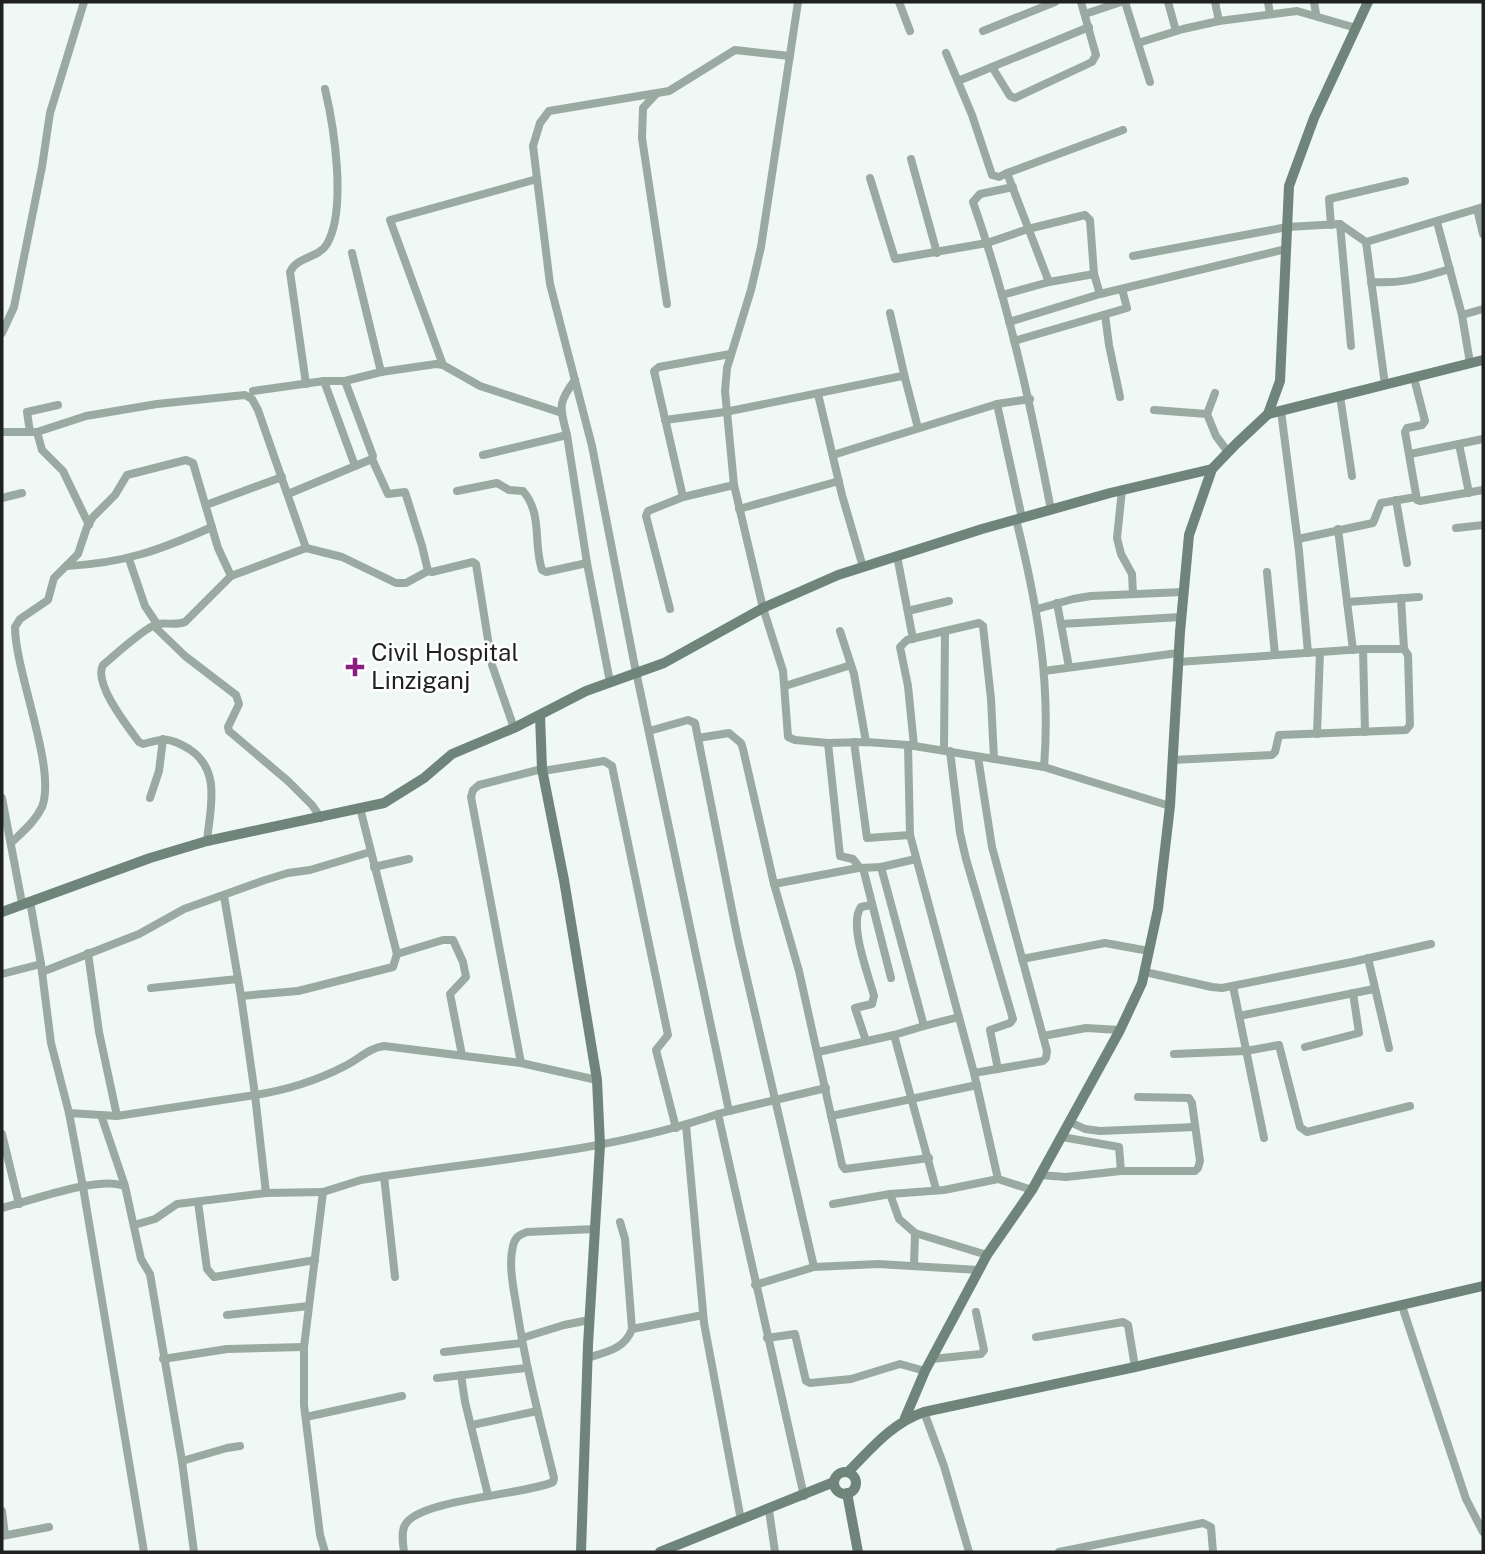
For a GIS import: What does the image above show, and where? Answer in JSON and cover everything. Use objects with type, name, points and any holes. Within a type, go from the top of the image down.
[{"type":"street","points":[[2,333],[14,307],[50,113],[84,2]]},
{"type":"street","points":[[798,2],[761,247],[751,290],[730,354],[724,391],[734,485],[763,608],[776,645],[785,686],[788,737],[828,743],[866,742],[911,746],[1045,767],[1170,806]]},
{"type":"street","points":[[900,2],[910,32]]},
{"type":"street","points":[[1023,2],[1027,13]]},
{"type":"street","points":[[983,31],[1055,2]]},
{"type":"street","points":[[992,67],[1010,96],[1015,98],[1092,62],[1096,55],[1081,2]]},
{"type":"street","points":[[1085,14],[1123,2],[1150,82]]},
{"type":"street","points":[[1168,2],[1176,32]]},
{"type":"street","points":[[1216,2],[1219,21]]},
{"type":"street","points":[[1268,2],[1270,14]]},
{"type":"street","points":[[1314,2],[1316,15]]},
{"type":"street","points":[[660,1552],[834,1482],[840,1473],[848,1472],[905,1418],[925,1371],[987,1255],[1032,1190],[1120,1030],[1142,982],[1158,909],[1170,806],[1178,657],[1189,536],[1212,469],[1268,414],[1280,380],[1289,186],[1314,118],[1368,2]]},
{"type":"street","points":[[1138,43],[1219,21],[1297,10],[1356,28]]},
{"type":"street","points":[[958,81],[1089,27]]},
{"type":"street","points":[[729,1111],[636,673],[592,446],[550,284],[533,146],[540,123],[550,111],[656,94],[676,87],[735,50],[790,55]]},
{"type":"street","points":[[946,53],[972,114],[992,175],[999,177],[1123,130]]},
{"type":"street","points":[[306,384],[290,272],[298,261],[319,253],[326,246],[334,220],[338,171],[333,124],[325,89]]},
{"type":"street","points":[[656,94],[643,108],[642,138],[650,206],[667,304]]},
{"type":"street","points":[[911,159],[937,253]]},
{"type":"street","points":[[1007,173],[1049,282]]},
{"type":"street","points":[[870,178],[895,259],[987,243],[1028,229],[1087,216],[1090,220],[1094,274],[1100,294]]},
{"type":"street","points":[[443,365],[390,220],[537,179]]},
{"type":"street","points":[[1351,346],[1336,224],[1329,198],[1405,181]]},
{"type":"street","points":[[1013,187],[980,194],[973,202],[1030,399],[1051,510]]},
{"type":"street","points":[[1133,256],[1287,227],[1336,224],[1366,242],[1480,208],[1483,234]]},
{"type":"street","points":[[1437,222],[1462,315],[1470,363]]},
{"type":"street","points":[[1366,242],[1385,385]]},
{"type":"street","points":[[1009,322],[1100,294],[1286,249]]},
{"type":"street","points":[[352,253],[381,372]]},
{"type":"street","points":[[1371,282],[1394,284],[1450,269]]},
{"type":"street","points":[[1002,295],[1049,282],[1094,274]]},
{"type":"street","points":[[1014,341],[1127,308],[1122,289]]},
{"type":"street","points":[[1462,315],[1483,309]]},
{"type":"street","points":[[890,313],[918,428]]},
{"type":"street","points":[[1105,315],[1120,397]]},
{"type":"street","points":[[683,497],[654,376],[656,368],[730,354]]},
{"type":"street","points":[[1268,414],[1483,360]]},
{"type":"street","points":[[253,391],[443,365],[480,386],[562,413]]},
{"type":"street","points":[[665,420],[725,412],[902,376],[905,378]]},
{"type":"street","points":[[1414,377],[1425,421],[1422,425],[1406,429],[1416,497],[1420,501],[1483,490]]},
{"type":"street","points":[[345,380],[372,459],[388,494],[390,496],[405,492],[428,571]]},
{"type":"street","points":[[575,380],[562,398],[562,413],[610,682]]},
{"type":"street","points":[[324,381],[355,466]]},
{"type":"street","points":[[1215,393],[1208,414],[1216,436],[1228,452]]},
{"type":"street","points":[[818,394],[863,567]]},
{"type":"street","points":[[2,432],[33,432],[86,416],[157,404],[245,395],[252,399],[258,410],[306,548]]},
{"type":"street","points":[[1340,396],[1352,476]]},
{"type":"street","points":[[833,455],[997,404],[1030,399]]},
{"type":"street","points":[[997,404],[1037,610],[1048,727],[1045,767]]},
{"type":"street","points":[[58,405],[27,412],[42,450],[62,471],[89,524]]},
{"type":"street","points":[[1154,410],[1208,414]]},
{"type":"street","points":[[1281,411],[1298,539],[1308,653]]},
{"type":"street","points":[[483,455],[567,435]]},
{"type":"street","points":[[1410,454],[1483,439]]},
{"type":"street","points":[[1459,444],[1469,493]]},
{"type":"street","points":[[288,494],[372,459]]},
{"type":"street","points":[[11,843],[35,819],[46,792],[42,758],[15,627],[20,619],[48,600],[54,578],[78,554],[89,524],[116,495],[130,473],[186,460],[193,463],[218,548],[231,576]]},
{"type":"street","points":[[2,912],[150,858],[207,841],[384,803],[424,778],[452,754],[514,728],[586,691],[664,663],[763,608],[838,575],[1019,519],[1122,490],[1212,469]]},
{"type":"street","points":[[206,505],[282,477]]},
{"type":"street","points":[[739,509],[839,481]]},
{"type":"street","points":[[457,491],[497,484],[509,490],[523,491],[536,517],[542,570],[546,572],[587,563]]},
{"type":"street","points":[[670,609],[646,516],[651,508],[734,485]]},
{"type":"street","points":[[1122,490],[1117,538],[1121,554],[1132,574],[1133,594]]},
{"type":"street","points":[[2,498],[22,493]]},
{"type":"street","points":[[1298,539],[1373,523],[1379,505],[1416,497]]},
{"type":"street","points":[[1396,500],[1407,563]]},
{"type":"street","points":[[1456,528],[1483,525]]},
{"type":"street","points":[[67,566],[118,562],[212,527]]},
{"type":"street","points":[[1338,529],[1353,650]]},
{"type":"street","points":[[207,841],[212,789],[208,768],[195,753],[173,739],[143,744],[139,742],[126,725],[100,677],[103,665],[156,625],[185,622],[231,576],[306,548],[342,557],[396,583],[405,583],[428,571],[473,562],[476,564],[492,665],[514,728]]},
{"type":"street","points":[[897,556],[913,639]]},
{"type":"street","points":[[129,559],[145,606],[156,625],[185,656],[236,695],[239,704],[228,727],[229,731],[288,781],[321,818]]},
{"type":"street","points":[[1268,572],[1275,655]]},
{"type":"street","points":[[1037,610],[1091,596],[1184,592]]},
{"type":"street","points":[[1348,603],[1419,597]]},
{"type":"street","points":[[1173,760],[1272,755],[1279,735],[1408,728],[1408,655],[1404,649],[1401,598]]},
{"type":"street","points":[[908,611],[949,601]]},
{"type":"street","points":[[1057,603],[1069,667]]},
{"type":"street","points":[[1061,624],[1181,617]]},
{"type":"street","points":[[994,759],[983,626],[979,623],[904,642],[900,647],[908,686],[911,746],[910,835],[974,1073],[998,1179]]},
{"type":"street","points":[[840,631],[851,665],[866,742]]},
{"type":"street","points":[[945,631],[947,751],[960,833],[1013,1019],[1010,1023],[990,1030],[998,1069]]},
{"type":"street","points":[[1363,649],[1365,732]]},
{"type":"street","points":[[1044,671],[1178,657],[1404,649]]},
{"type":"street","points":[[1317,734],[1320,652]]},
{"type":"street","points":[[785,686],[851,665]]},
{"type":"street","points":[[540,715],[542,770],[564,880],[597,1080],[600,1145],[587,1358],[581,1552]]},
{"type":"street","points":[[649,731],[691,720],[695,723],[729,899],[814,1267]]},
{"type":"street","points":[[698,738],[726,733],[741,743],[774,884],[799,971],[842,1165],[845,1169],[929,1158]]},
{"type":"street","points":[[150,797],[159,771],[163,739]]},
{"type":"street","points":[[854,742],[867,838],[910,835]]},
{"type":"street","points":[[828,743],[839,853],[841,858],[853,859],[860,868],[891,978]]},
{"type":"street","points":[[974,1073],[1043,1061],[1047,1051],[992,847],[978,757]]},
{"type":"street","points":[[521,1063],[471,797],[473,790],[479,785],[542,770],[604,761],[612,766],[668,1035],[656,1050],[676,1128]]},
{"type":"street","points":[[2,798],[42,968],[51,1043],[69,1112],[83,1187],[144,1552]]},
{"type":"street","points":[[241,996],[298,991],[393,967],[397,954],[360,808]]},
{"type":"street","points":[[2,974],[42,968],[88,953],[139,934],[184,909],[288,873],[310,870],[370,852]]},
{"type":"street","points":[[374,867],[409,859]]},
{"type":"street","points":[[774,884],[916,859]]},
{"type":"street","points":[[881,867],[924,1026]]},
{"type":"street","points":[[224,896],[241,996],[266,1194]]},
{"type":"street","points":[[866,1041],[855,1008],[872,1004],[874,996],[858,935],[857,914],[861,907],[871,905]]},
{"type":"street","points":[[397,954],[443,940],[453,940],[463,962],[466,977],[450,994],[462,1055]]},
{"type":"street","points":[[1022,959],[1105,943],[1149,951]]},
{"type":"street","points":[[1144,972],[1212,988],[1233,986],[1431,944]]},
{"type":"street","points":[[88,953],[99,1032],[117,1116]]},
{"type":"street","points":[[1368,958],[1389,1048]]},
{"type":"street","points":[[151,988],[238,979]]},
{"type":"street","points":[[1233,986],[1264,1138]]},
{"type":"street","points":[[1239,1016],[1374,989]]},
{"type":"street","points":[[1305,1047],[1359,1033],[1353,993]]},
{"type":"street","points":[[818,1052],[959,1017]]},
{"type":"street","points":[[1043,1036],[1086,1028],[1120,1030]]},
{"type":"street","points":[[894,1035],[936,1189]]},
{"type":"street","points":[[1174,1054],[1246,1051],[1280,1045],[1300,1127],[1307,1132],[1410,1105]]},
{"type":"street","points":[[69,1112],[117,1116],[294,1088],[344,1066],[378,1047],[521,1063],[597,1080]]},
{"type":"street","points":[[831,1116],[977,1085]]},
{"type":"street","points":[[134,1225],[155,1219],[177,1204],[266,1194],[323,1192],[384,1176],[600,1145],[676,1128],[729,1111],[826,1088]]},
{"type":"street","points":[[1040,1175],[1066,1177],[1121,1171],[1195,1171],[1200,1161],[1189,1098],[1138,1097]]},
{"type":"street","points":[[718,1114],[804,1496]]},
{"type":"street","points":[[100,1115],[125,1186],[141,1259],[150,1274],[182,1461],[194,1552]]},
{"type":"street","points":[[1070,1122],[1085,1129],[1100,1131],[1195,1127]]},
{"type":"street","points":[[686,1125],[703,1315],[741,1520]]},
{"type":"street","points":[[2,1134],[19,1204]]},
{"type":"street","points":[[1062,1137],[1119,1147],[1121,1171]]},
{"type":"street","points":[[384,1176],[395,1277]]},
{"type":"street","points":[[833,1204],[998,1179],[1032,1190]]},
{"type":"street","points":[[2,1208],[83,1187],[114,1183],[121,1185]]},
{"type":"street","points":[[323,1192],[304,1347],[306,1417],[320,1535],[325,1552]]},
{"type":"street","points":[[890,1194],[899,1219],[915,1233],[987,1255]]},
{"type":"street","points":[[198,1202],[207,1269],[214,1277],[315,1260]]},
{"type":"street","points":[[587,1358],[621,1346],[629,1338],[632,1329],[625,1239],[621,1223]]},
{"type":"street","points":[[404,1552],[403,1530],[408,1520],[436,1508],[552,1482],[554,1478],[526,1368],[511,1258],[513,1243],[517,1236],[527,1232],[595,1229]]},
{"type":"street","points":[[914,1265],[915,1233]]},
{"type":"street","points":[[755,1285],[814,1267],[878,1264],[979,1270]]},
{"type":"street","points":[[905,1418],[1483,1286]]},
{"type":"street","points":[[227,1315],[309,1306]]},
{"type":"street","points":[[1402,1306],[1466,1499],[1483,1532]]},
{"type":"street","points":[[932,1359],[981,1354],[984,1350],[976,1312]]},
{"type":"street","points":[[632,1329],[703,1315]]},
{"type":"street","points":[[444,1352],[522,1340],[564,1325],[589,1320]]},
{"type":"street","points":[[1036,1337],[1123,1322],[1128,1325],[1135,1367]]},
{"type":"street","points":[[767,1338],[795,1334],[803,1374],[810,1383],[851,1379],[900,1364],[925,1371]]},
{"type":"street","points":[[163,1359],[227,1349],[304,1347]]},
{"type":"street","points":[[437,1378],[526,1368]]},
{"type":"street","points":[[461,1376],[488,1495]]},
{"type":"street","points":[[306,1417],[402,1396]]},
{"type":"street","points":[[472,1425],[537,1411]]},
{"type":"street","points":[[924,1412],[944,1466],[969,1552]]},
{"type":"street","points":[[182,1461],[240,1446]]},
{"type":"street","points":[[834,1482],[838,1491],[847,1493],[853,1490],[855,1483],[848,1472]]},
{"type":"street","points":[[847,1493],[858,1552]]},
{"type":"street","points":[[769,1510],[775,1552]]},
{"type":"street","points":[[2,1511],[3,1535],[49,1527]]},
{"type":"street","points":[[1059,1552],[1203,1523],[1213,1531],[1213,1552]]},
{"type":"place","name":"Civil Hospital Linziganj","points":[[355,667]]}]
